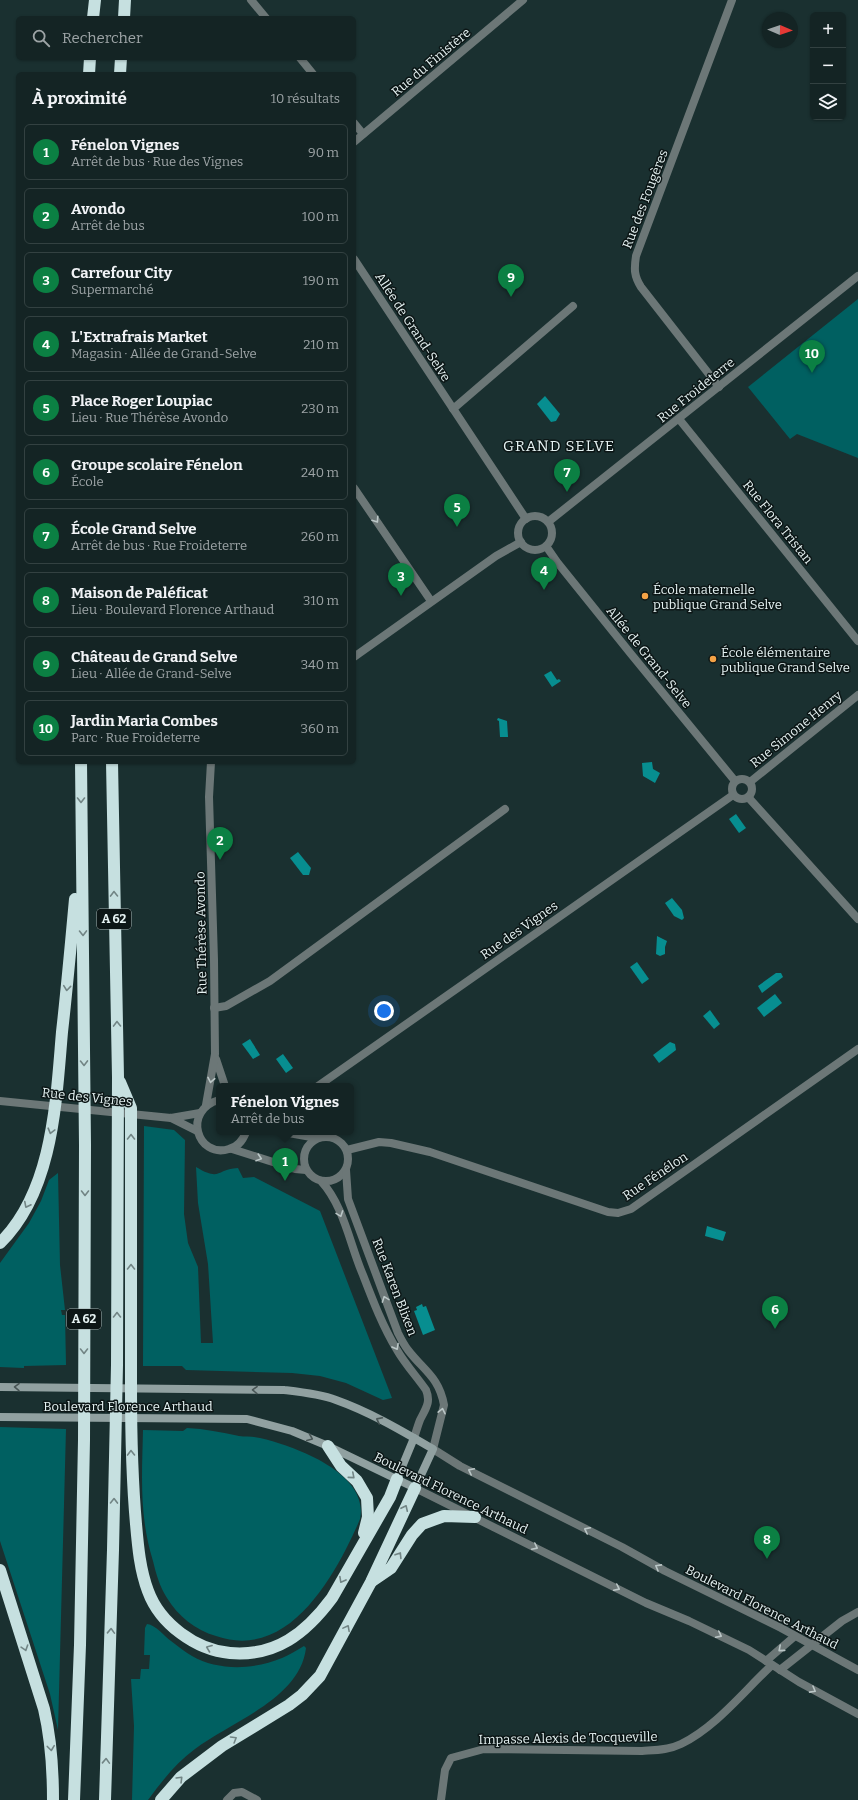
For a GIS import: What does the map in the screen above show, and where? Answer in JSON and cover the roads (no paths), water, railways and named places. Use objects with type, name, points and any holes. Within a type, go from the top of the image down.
[{"type":"highway","points":[[93,16],[95,0]]},
{"type":"highway","points":[[124,16],[125,0]]},
{"type":"highway","points":[[89,72],[90,60]]},
{"type":"highway","points":[[120,72],[121,60]]},
{"type":"highway","name":"A 62","points":[[74,1800],[80,1645],[84,1432],[85,1145],[81,764]]},
{"type":"highway","name":"A 62","points":[[105,1800],[117,1372],[118,1077],[112,764]]},
{"type":"highway","points":[[0,1243],[20,1218],[30,1200],[42,1169],[54,1123],[81,838]]},
{"type":"highway","points":[[118,1077],[131,1108],[132,1477],[140,1562],[148,1592],[155,1606],[179,1632],[210,1650],[235,1654],[261,1652],[291,1640],[316,1618],[332,1598],[390,1497],[397,1479]]},
{"type":"highway","points":[[328,1446],[340,1466],[357,1481],[367,1498],[368,1517],[361,1546]]},
{"type":"highway","points":[[161,1800],[186,1773],[222,1746],[289,1705],[312,1686],[329,1663],[372,1582],[415,1488]]},
{"type":"highway","points":[[372,1582],[390,1568],[412,1535],[422,1524],[444,1516],[475,1518]]},
{"type":"highway","points":[[0,1570],[44,1709],[52,1761],[53,1800]]},
{"type":"main road","name":"Boulevard Florence Arthaud","points":[[0,1387],[284,1390],[335,1399],[356,1408],[433,1449]]},
{"type":"main road","name":"Boulevard Florence Arthaud","points":[[0,1417],[234,1419],[260,1422],[292,1431],[328,1446],[415,1488]]},
{"type":"main road","points":[[397,1479],[414,1438]]},
{"type":"main road","points":[[415,1488],[433,1449]]},
{"type":"street","points":[[251,0],[264,16]]},
{"type":"street","name":"Rue du Finistère","points":[[356,140],[524,0]]},
{"type":"street","name":"Rue des Fougères","points":[[719,386],[641,288],[636,279],[634,270],[636,256],[732,0]]},
{"type":"street","points":[[302,60],[311,72]]},
{"type":"street","points":[[356,125],[363,134]]},
{"type":"street","name":"Allée de Grand-Selve","points":[[356,262],[526,519]]},
{"type":"street","name":"Rue Froideterre","points":[[548,522],[858,276]]},
{"type":"street","points":[[453,409],[573,306]]},
{"type":"street","name":"Rue Flora Tristan","points":[[679,419],[858,641]]},
{"type":"street","points":[[356,491],[431,601]]},
{"type":"street","points":[[538,517],[548,522],[552,534],[546,546],[541,549],[534,550],[527,548],[521,542],[519,530],[521,524],[526,519],[538,517]]},
{"type":"street","points":[[356,656],[496,556],[521,542]]},
{"type":"street","name":"Allée de Grand-Selve","points":[[546,546],[557,562],[735,781]]},
{"type":"street","name":"Rue Simone Henry","points":[[750,782],[858,695]]},
{"type":"street","name":"Rue Thérèse Avondo","points":[[211,764],[209,796],[214,1008]]},
{"type":"street","points":[[743,778],[750,782],[752,790],[748,797],[740,799],[733,795],[731,787],[735,781],[743,778]]},
{"type":"street","name":"Rue des Vignes","points":[[322,1083],[733,795]]},
{"type":"street","points":[[748,797],[858,919]]},
{"type":"street","points":[[306,1170],[296,1169],[232,1149],[225,1150],[210,1148],[200,1138],[197,1124],[200,1113],[206,1105],[215,1054],[214,1008],[226,1006],[270,981],[505,809]]},
{"type":"street","name":"Rue Fénélon","points":[[347,1150],[379,1142],[391,1143],[430,1152],[608,1212],[618,1213],[631,1209],[858,1049]]},
{"type":"street","points":[[215,1054],[224,1083]]},
{"type":"street","name":"Rue des Vignes","points":[[0,1101],[171,1118],[200,1113]]},
{"type":"street","points":[[206,1105],[216,1101]]},
{"type":"street","name":"Rue des Vignes","points":[[171,1118],[198,1132]]},
{"type":"street","points":[[232,1149],[243,1140],[245,1135]]},
{"type":"street","points":[[300,1135],[317,1138],[331,1137],[337,1140],[347,1150],[348,1163],[346,1170],[335,1180],[328,1182],[320,1181],[312,1177],[306,1170],[303,1161],[305,1152],[309,1144],[317,1138]]},
{"type":"street","name":"Rue Karen Blixen","points":[[346,1170],[348,1199],[398,1334],[407,1349],[437,1382],[443,1398],[444,1405],[433,1449]]},
{"type":"street","name":"Rue Karen Blixen","points":[[320,1181],[328,1189],[336,1204],[362,1274],[384,1325],[398,1351],[429,1396],[429,1404],[420,1419],[414,1438]]},
{"type":"street","name":"Boulevard Florence Arthaud","points":[[433,1449],[460,1466],[796,1636],[858,1670]]},
{"type":"street","name":"Boulevard Florence Arthaud","points":[[415,1488],[646,1603],[716,1634],[858,1714]]},
{"type":"street","points":[[780,1670],[842,1621],[858,1612]]},
{"type":"street","name":"Impasse Alexis de Tocqueville","points":[[440,1800],[445,1770],[451,1758],[484,1749],[642,1751],[664,1749],[681,1744],[710,1725],[739,1699],[769,1663],[796,1636]]},
{"type":"street","points":[[227,1800],[234,1793],[242,1792],[257,1800]]},
{"type":"place","name":"Château de Grand Selve","points":[[511,297]]},
{"type":"place","name":"Jardin Maria Combes","points":[[812,373]]},
{"type":"place","name":"École Grand Selve","points":[[567,492]]},
{"type":"place","name":"Place Roger Loupiac","points":[[457,527]]},
{"type":"place","name":"L'Extrafrais Market","points":[[544,590]]},
{"type":"place","name":"Carrefour City","points":[[401,596]]},
{"type":"place","name":"École maternelle publique Grand Selve","points":[[645,596]]},
{"type":"place","name":"École élémentaire publique Grand Selve","points":[[713,659]]},
{"type":"place","name":"Avondo","points":[[220,860]]},
{"type":"place","name":"Fénelon Vignes","points":[[285,1181]]},
{"type":"place","name":"Groupe scolaire Fénelon","points":[[775,1329]]},
{"type":"place","name":"Maison de Paléficat","points":[[767,1559]]},
{"type":"district","name":"GRAND SELVE","points":[[559,446]]}]
